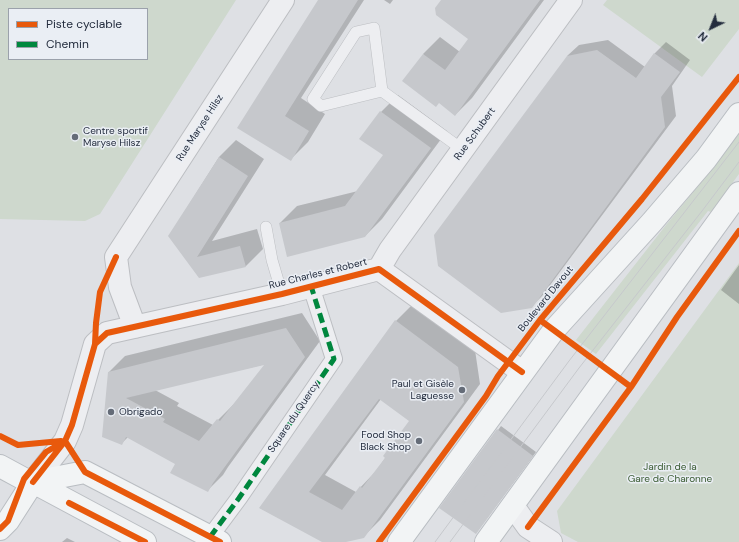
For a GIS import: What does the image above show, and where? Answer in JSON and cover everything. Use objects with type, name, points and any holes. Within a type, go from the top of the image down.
[{"type":"main road","points":[[399,542],[554,330],[706,159],[739,114]]},
{"type":"main road","points":[[486,542],[739,193]]},
{"type":"main road","points":[[0,466],[145,542]]},
{"type":"main road","points":[[0,529],[8,521],[33,482],[86,472],[215,540]]},
{"type":"street","name":"Rue Maryse Hilsz","points":[[135,327],[120,288],[116,257],[283,0]]},
{"type":"street","name":"Rue Schubert","points":[[379,269],[390,250],[571,0]]},
{"type":"street","name":"Rue Charles et Robert","points":[[33,482],[65,441],[72,425],[95,344],[107,332],[282,294],[379,269],[522,372]]},
{"type":"street","name":"Square du Quercy","points":[[215,540],[239,498],[334,359],[311,286]]},
{"type":"street","points":[[512,506],[528,527],[551,542]]},
{"type":"lane","points":[[382,91],[321,106],[313,99],[356,32],[374,28],[382,91],[463,150]]},
{"type":"lane","points":[[266,227],[272,260],[282,294]]},
{"type":"green space","name":"Centre sportif Maryse Hilsz","points":[[0,0],[236,0],[100,214],[85,221],[0,219]]},
{"type":"green space","points":[[607,0],[739,0],[739,29],[702,77],[603,5]]},
{"type":"green space","points":[[739,133],[739,174],[711,212],[708,211],[596,354],[576,340],[708,174]]},
{"type":"green space","name":"Jardin de la Gare de Charonne","points":[[739,263],[739,542],[578,542],[561,533],[557,511]]},
{"type":"building","points":[[318,0],[358,0],[285,116],[309,131],[291,161],[237,128]]},
{"type":"building","points":[[441,0],[540,0],[455,116],[439,103],[436,107],[402,81],[423,54],[445,70],[468,39],[436,15],[435,8]]},
{"type":"building","points":[[597,50],[636,78],[654,53],[680,72],[661,97],[665,127],[532,308],[501,313],[438,266],[434,235],[567,56]]},
{"type":"building","points":[[380,111],[431,148],[365,237],[287,257],[279,223],[345,206],[383,155],[359,139]]},
{"type":"building","points":[[219,157],[248,176],[197,257],[240,246],[246,267],[199,278],[168,236]]},
{"type":"building","points":[[395,320],[458,367],[464,402],[364,538],[346,542],[322,542],[259,508]],"holes":[[[379,399],[409,421],[383,456],[385,458],[362,488],[360,486],[342,510],[309,492]]]},
{"type":"building","points":[[286,328],[305,357],[208,492],[170,473],[175,464],[126,437],[122,445],[102,437],[108,372]],"holes":[[[264,365],[220,421],[217,419],[199,441],[163,422],[165,419],[126,398]]]},
{"type":"building","points":[[497,429],[533,456],[476,534],[439,508]]},
{"type":"tram line","points":[[435,542],[569,361],[739,142]]},
{"type":"tram line","points":[[450,542],[579,368],[739,162]]},
{"type":"marked path","points":[[210,537],[239,498],[334,359],[311,286]]},
{"type":"cycle path","name":"Boulevard Davout","points":[[379,542],[540,320],[642,199],[739,77]]},
{"type":"cycle path","points":[[528,527],[631,387],[677,317],[739,231]]},
{"type":"cycle path","points":[[95,344],[100,292],[116,257]]},
{"type":"cycle path","points":[[33,482],[65,441],[72,425],[95,344],[107,333],[282,294],[379,269],[522,372]]},
{"type":"cycle path","name":"Boulevard Davout","points":[[540,320],[631,387]]},
{"type":"cycle path","points":[[0,436],[18,445],[61,441]]},
{"type":"cycle path","points":[[0,529],[8,521],[24,479],[46,452],[65,441],[85,472],[220,542]]},
{"type":"cycle path","points":[[69,503],[145,542]]},
{"type":"place","name":"Centre sportif Maryse Hilsz","points":[[75,137]]},
{"type":"place","name":"Paul et Gisèle Laguesse","points":[[462,390]]},
{"type":"place","name":"Obrigado","points":[[111,412]]},
{"type":"place","name":"Food Shop Black Shop","points":[[419,441]]}]
